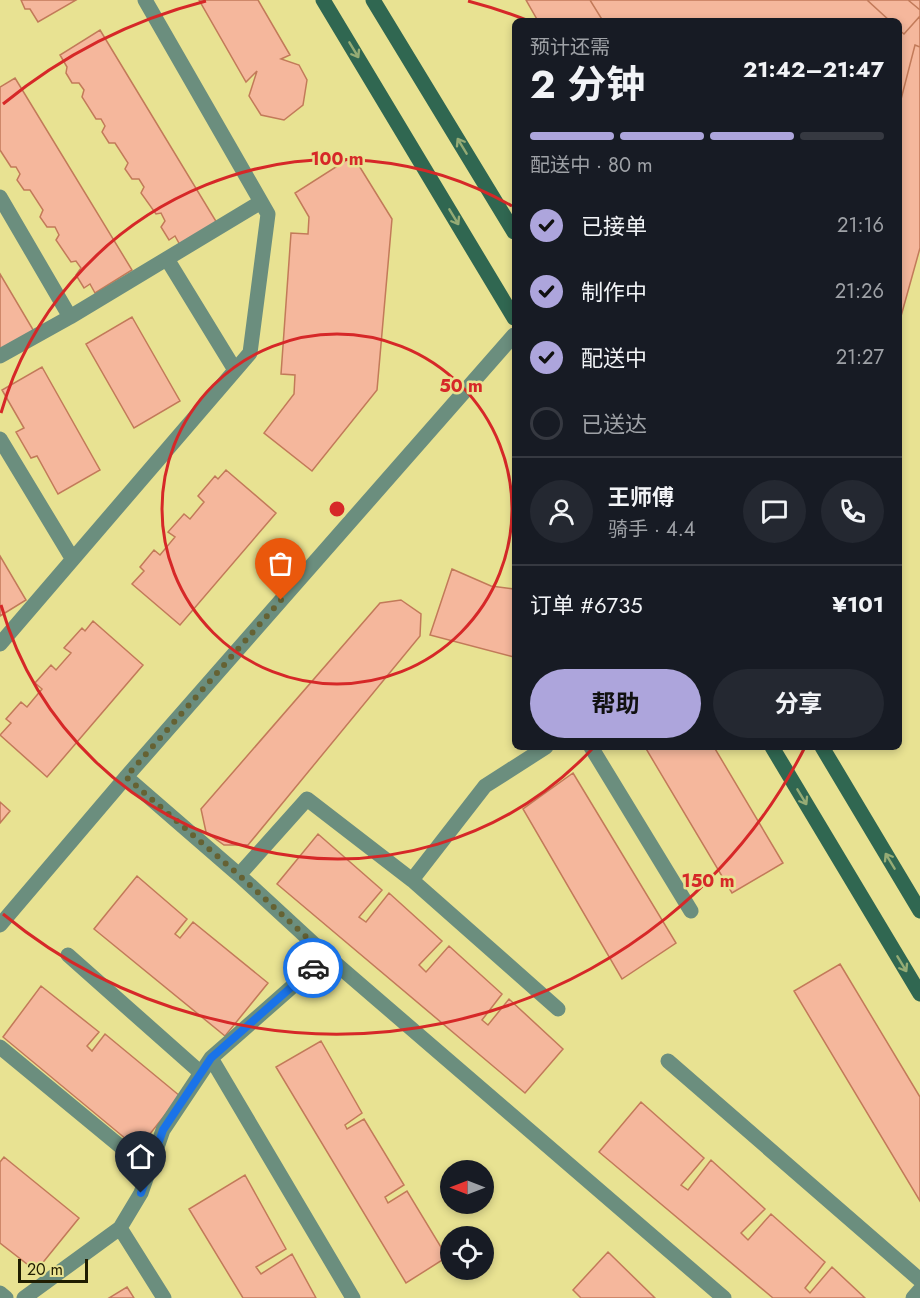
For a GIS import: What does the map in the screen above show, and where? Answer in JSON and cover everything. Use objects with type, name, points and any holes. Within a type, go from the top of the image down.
[{"type":"street","points":[[0,644],[250,353],[268,214],[145,0]]},
{"type":"street","points":[[323,0],[512,315]]},
{"type":"street","points":[[373,0],[512,229]]},
{"type":"street","points":[[0,198],[70,317]]},
{"type":"street","points":[[0,356],[70,317],[261,202]]},
{"type":"street","points":[[167,259],[235,370]]},
{"type":"street","points":[[0,925],[126,777],[512,337]]},
{"type":"street","points":[[0,440],[72,558]]},
{"type":"street","points":[[412,880],[484,786],[541,750]]},
{"type":"street","points":[[593,750],[691,911]]},
{"type":"street","points":[[774,750],[920,994]]},
{"type":"street","points":[[824,750],[920,911]]},
{"type":"street","points":[[126,777],[239,875],[327,956],[724,1298]]},
{"type":"street","points":[[239,875],[308,799],[412,880],[558,1009]]},
{"type":"street","points":[[68,955],[201,1072]]},
{"type":"street","points":[[24,1298],[120,1228],[141,1193],[163,1130],[211,1058],[327,956]]},
{"type":"street","points":[[0,1047],[149,1170]]},
{"type":"street","points":[[211,1058],[353,1298]]},
{"type":"street","points":[[668,1061],[920,1280]]},
{"type":"street","points":[[120,1228],[164,1298]]},
{"type":"street","points":[[913,1298],[920,1290]]},
{"type":"street","points":[[0,1293],[6,1298]]},
{"type":"building","points":[[21,0],[76,0],[38,22],[30,9],[25,9]]},
{"type":"building","points":[[199,0],[258,0],[290,55],[281,59],[299,65],[307,80],[303,105],[284,120],[261,115],[249,96],[257,71],[246,82]]},
{"type":"building","points":[[526,0],[590,0],[601,18],[536,18]]},
{"type":"building","points":[[526,0],[908,0],[920,10],[920,47],[915,45],[902,95],[902,18],[536,18]]},
{"type":"building","points":[[867,0],[920,0],[920,16],[904,34],[902,18],[887,18]]},
{"type":"building","points":[[100,30],[217,223],[180,245],[175,236],[169,240],[161,227],[165,221],[161,213],[156,214],[141,193],[144,187],[139,179],[132,179],[125,169],[128,163],[115,143],[109,143],[102,132],[105,126],[101,119],[96,119],[82,97],[84,90],[79,83],[72,83],[66,73],[67,67],[60,55]]},
{"type":"building","points":[[915,45],[920,47],[920,248],[902,313],[902,95]]},
{"type":"building","points":[[15,78],[132,270],[95,293],[90,284],[84,288],[76,275],[81,268],[76,261],[71,262],[56,240],[59,235],[55,227],[47,227],[40,217],[43,210],[30,190],[24,190],[17,180],[20,174],[16,167],[11,167],[0,150],[0,87]]},
{"type":"building","points":[[353,156],[392,219],[377,390],[312,471],[264,433],[294,394],[295,375],[281,374],[291,233],[308,234],[309,217],[295,193]]},
{"type":"building","points":[[0,274],[35,333],[0,354]]},
{"type":"building","points":[[132,317],[180,401],[134,428],[86,344]]},
{"type":"building","points":[[42,367],[100,470],[58,494],[37,456],[31,458],[16,432],[24,428],[2,390]]},
{"type":"building","points":[[226,470],[276,513],[180,625],[132,584],[144,571],[140,567],[154,550],[160,555],[175,537],[168,532],[184,514],[190,519],[204,502],[198,496],[215,476],[218,479]]},
{"type":"building","points":[[0,556],[26,600],[0,616]]},
{"type":"building","points":[[452,569],[491,586],[512,589],[512,656],[430,635]]},
{"type":"building","points":[[401,600],[421,614],[420,636],[248,845],[224,845],[206,832],[201,809],[380,603]]},
{"type":"building","points":[[93,621],[143,665],[47,777],[0,735],[11,723],[6,719],[21,702],[27,707],[42,689],[35,683],[51,665],[56,670],[71,653],[64,648],[82,628],[85,631]]},
{"type":"building","points":[[647,750],[716,750],[783,863],[732,893]]},
{"type":"building","points":[[573,773],[676,943],[622,979],[523,809]]},
{"type":"building","points":[[0,802],[10,811],[0,823]]},
{"type":"building","points":[[318,834],[382,890],[359,917],[366,922],[389,893],[442,941],[419,965],[426,972],[449,946],[502,994],[482,1020],[488,1025],[509,999],[563,1049],[525,1093],[277,884]]},
{"type":"building","points":[[137,876],[187,919],[175,934],[180,938],[193,922],[268,983],[225,1036],[94,929]]},
{"type":"building","points":[[840,964],[920,1097],[920,1201],[794,991]]},
{"type":"building","points":[[41,986],[99,1032],[87,1046],[92,1051],[105,1034],[180,1096],[138,1149],[3,1037]]},
{"type":"building","points":[[321,1041],[362,1113],[345,1125],[347,1129],[364,1119],[404,1185],[385,1197],[388,1203],[407,1191],[440,1245],[440,1261],[406,1283],[276,1067]]},
{"type":"building","points":[[641,1102],[704,1158],[681,1185],[688,1190],[711,1160],[765,1209],[741,1233],[748,1240],[771,1214],[825,1262],[805,1288],[810,1293],[832,1267],[865,1298],[773,1298],[599,1152]]},
{"type":"building","points":[[4,1157],[79,1218],[36,1271],[0,1243],[0,1162]]},
{"type":"building","points":[[245,1175],[286,1249],[256,1267],[261,1274],[292,1254],[316,1298],[243,1298],[189,1209]]},
{"type":"building","points":[[608,1252],[655,1298],[581,1298],[573,1290]]},
{"type":"building","points":[[127,1287],[134,1298],[109,1298]]},
{"type":"way so far","points":[[281,600],[126,777],[239,875],[327,956],[313,968]]},
{"type":"route","points":[[141,1193],[163,1130],[211,1058],[313,968]]}]
